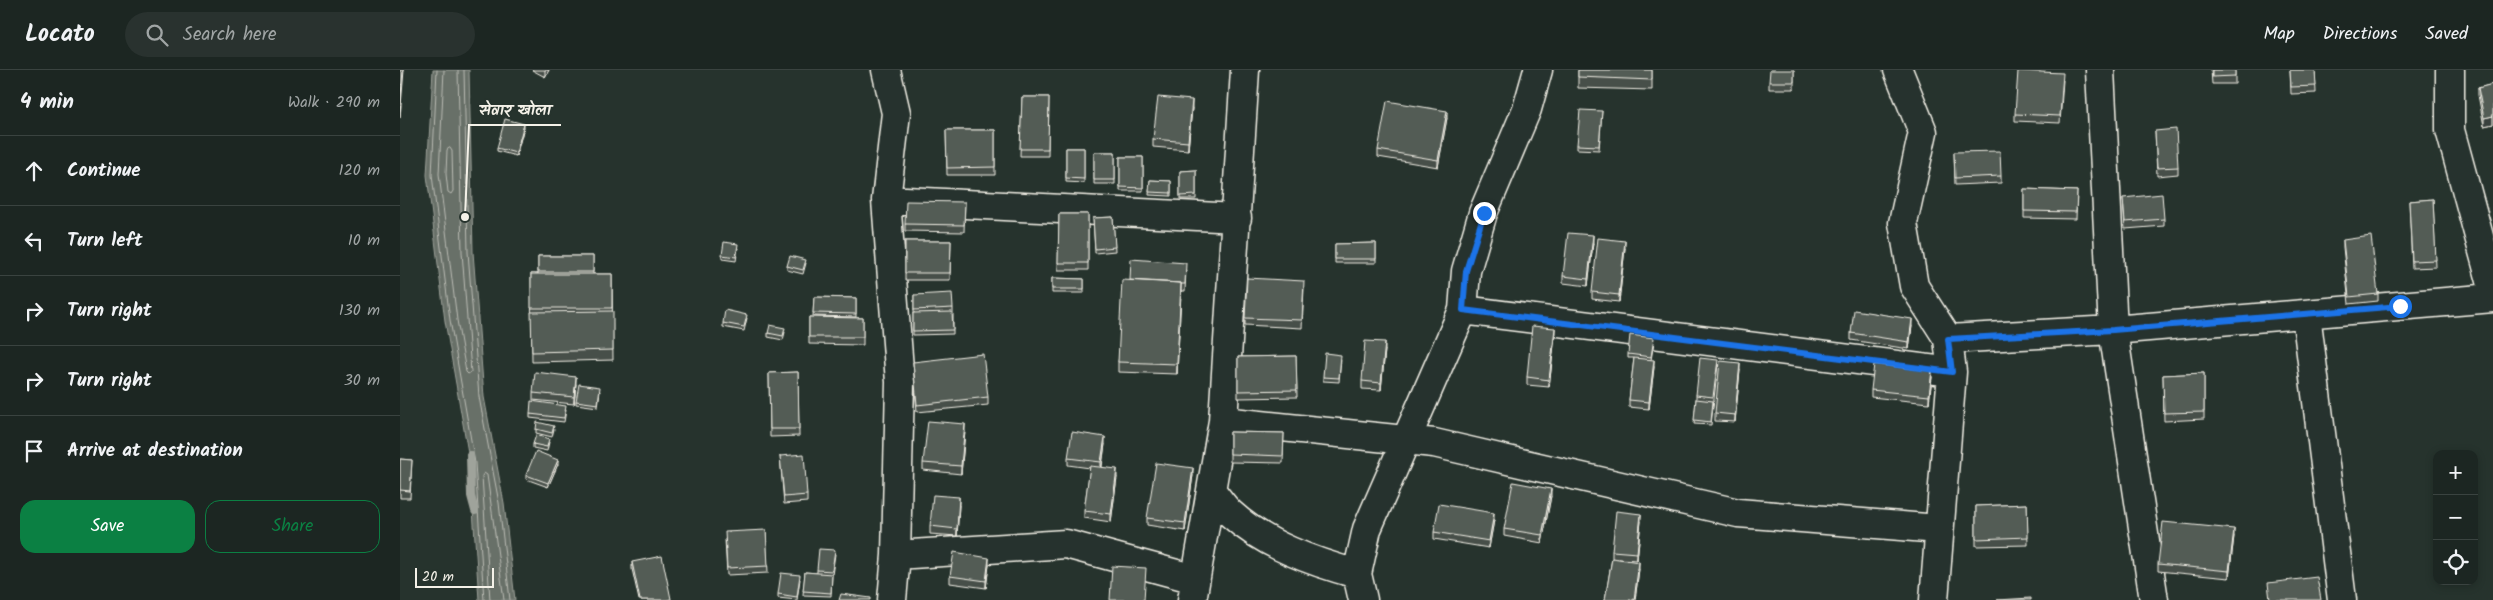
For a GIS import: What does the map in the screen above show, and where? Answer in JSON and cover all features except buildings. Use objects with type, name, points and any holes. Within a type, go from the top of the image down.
[{"type":"street","points":[[886,70],[896,113],[886,200],[900,382],[896,555],[892,600]]},
{"type":"street","points":[[896,555],[1066,544],[1193,590],[1223,421],[1245,70]]},
{"type":"street","points":[[1363,600],[1357,574],[1367,529],[1463,310],[1466,271],[1484,213],[1527,109],[1538,70]]},
{"type":"street","points":[[1898,70],[1923,132],[1903,223],[1914,286],[1948,339],[1952,372],[1934,600]]},
{"type":"street","points":[[2100,70],[2113,330],[2154,600]]},
{"type":"street","points":[[2450,70],[2450,130],[2493,288]]},
{"type":"street","points":[[886,200],[1237,218]]},
{"type":"street","points":[[1948,339],[2113,330],[2493,298]]},
{"type":"street","points":[[1463,310],[1952,372]]},
{"type":"street","points":[[2306,314],[2342,600]]},
{"type":"street","points":[[1223,421],[1404,442],[1434,443],[1738,513],[1939,529]]},
{"type":"street","points":[[1211,490],[1230,514],[1263,536],[1314,562],[1357,574]]},
{"type":"water","points":[[433,70],[469,70],[473,252],[484,397],[504,503],[515,600],[479,600],[470,464],[445,321],[427,175]]},
{"type":"waterway","points":[[470,455],[471,496],[475,511]]},
{"type":"place","name":"सेवार खोला","points":[[465,217]]},
{"type":"route","points":[[1484,213],[1466,271],[1463,310],[1952,372],[1948,339],[2113,330],[2400,306]]}]
